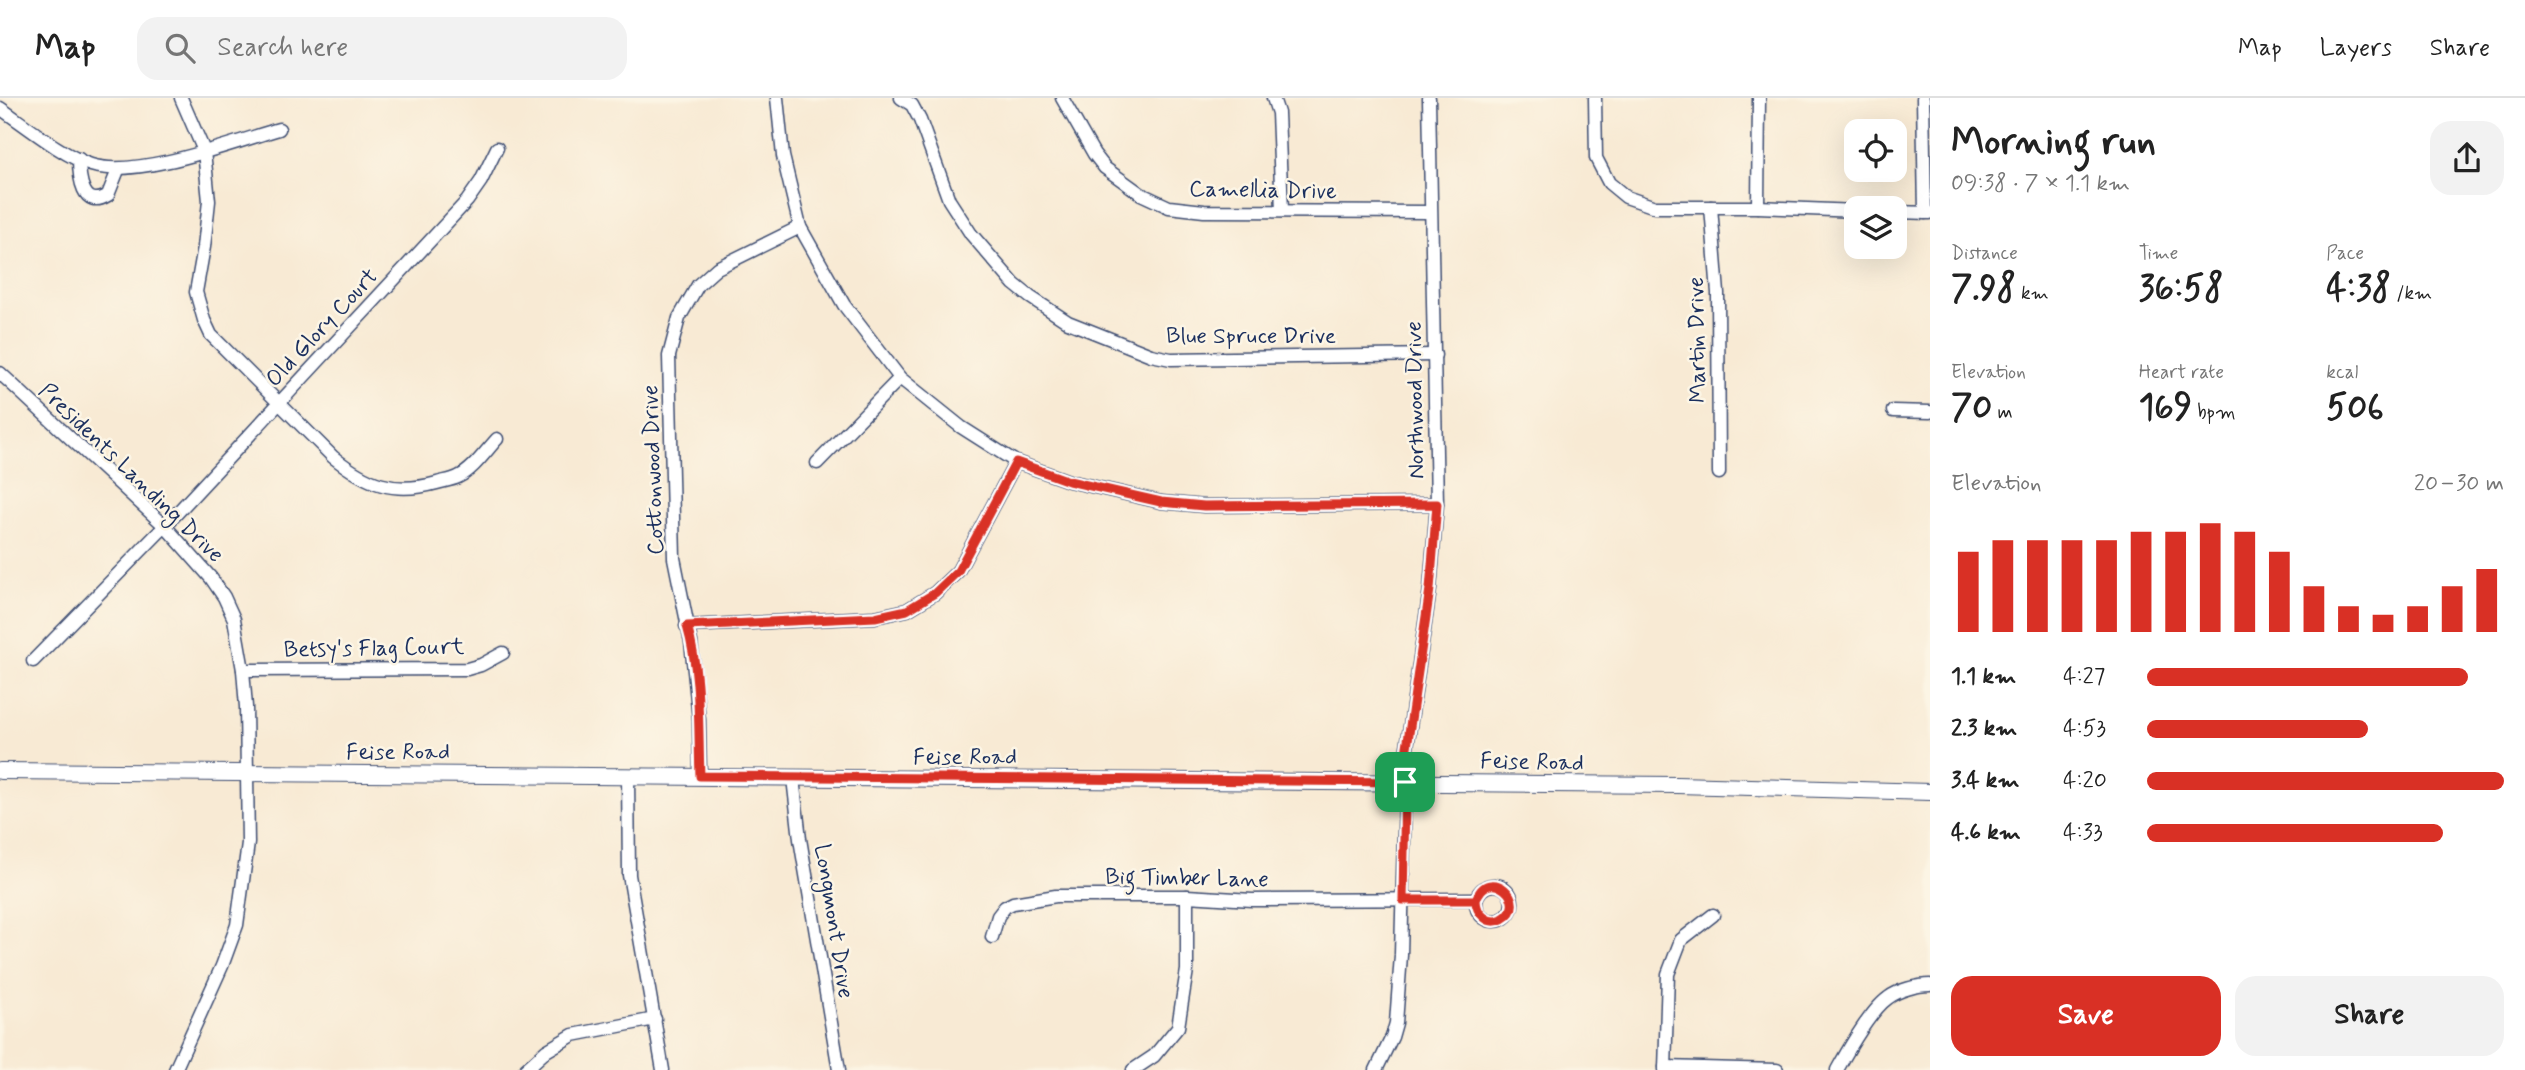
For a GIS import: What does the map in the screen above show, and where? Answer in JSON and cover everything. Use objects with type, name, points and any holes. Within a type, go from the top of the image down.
[{"type":"main road","name":"Feise Road","points":[[0,771],[1405,782],[1745,786],[1930,792]]},
{"type":"street","points":[[181,98],[204,151],[209,201],[196,292],[211,335],[333,457],[356,475],[383,486],[417,489],[459,477],[496,439]]},
{"type":"street","points":[[776,98],[783,156],[800,227],[844,305],[900,378],[961,427],[1016,462],[1069,481],[1161,502],[1204,506],[1437,504]]},
{"type":"street","name":"Blue Spruce Drive","points":[[901,98],[912,105],[920,120],[949,200],[971,234],[1014,284],[1068,322],[1150,355],[1171,359],[1435,355]]},
{"type":"street","name":"Camellia Drive","points":[[1062,98],[1105,168],[1140,194],[1168,207],[1203,211],[1430,212]]},
{"type":"street","points":[[1273,98],[1278,113],[1282,211]]},
{"type":"street","name":"Northwood Drive","points":[[1376,1070],[1396,1023],[1403,900],[1406,754],[1430,589],[1437,504],[1429,98]]},
{"type":"street","points":[[1595,98],[1596,158],[1604,177],[1618,192],[1655,207],[1844,210]]},
{"type":"street","points":[[1758,207],[1759,98]]},
{"type":"street","points":[[1907,212],[1928,213],[1923,98]]},
{"type":"street","points":[[0,108],[79,159],[91,165],[118,170],[204,151],[279,129]]},
{"type":"street","name":"Old Glory Court","points":[[33,661],[165,526],[467,201],[481,181],[496,148]]},
{"type":"street","points":[[79,159],[80,184],[83,192],[89,196],[99,198],[108,195],[118,170]]},
{"type":"street","name":"Martin Drive","points":[[1711,207],[1718,293],[1719,473]]},
{"type":"street","name":"Cottonwood Drive","points":[[700,776],[699,720],[691,642],[674,558],[669,356],[679,318],[698,285],[717,268],[800,227]]},
{"type":"street","name":"Presidents Landing Drive","points":[[0,373],[165,526],[211,578],[234,619],[243,670],[248,843],[236,925],[222,966],[175,1070]]},
{"type":"street","points":[[817,463],[900,378]]},
{"type":"street","points":[[1893,411],[1930,412]]},
{"type":"street","points":[[687,626],[875,617],[907,610],[935,593],[958,571],[1016,462]]},
{"type":"street","name":"Betsy's Flag Court","points":[[243,670],[467,669],[481,666],[503,653]]},
{"type":"street","points":[[628,776],[629,875],[663,1070]]},
{"type":"street","name":"Longmont Drive","points":[[793,778],[800,839],[839,1070]]},
{"type":"street","name":"Big Timber Lane","points":[[992,937],[998,916],[1005,907],[1013,903],[1056,896],[1187,896],[1252,900],[1476,900]]},
{"type":"street","points":[[1133,1070],[1154,1056],[1178,1027],[1187,970],[1187,896]]},
{"type":"street","points":[[1713,915],[1681,940],[1668,974],[1665,1068],[1777,1070]]},
{"type":"street","points":[[1837,1070],[1853,1040],[1888,997],[1922,985],[1930,985]]},
{"type":"street","points":[[525,1070],[546,1051],[573,1035],[655,1019]]},
{"type":"route","points":[[1405,782],[700,776],[699,720],[687,626],[875,617],[907,610],[935,593],[958,571],[1016,462],[1069,481],[1161,502],[1204,506],[1437,504],[1430,589],[1406,754],[1405,782],[1403,900],[1476,900],[1478,911],[1486,919],[1503,918],[1511,910],[1512,904],[1509,892],[1499,885],[1482,889],[1476,900],[1403,900],[1405,803],[1405,782]]}]
